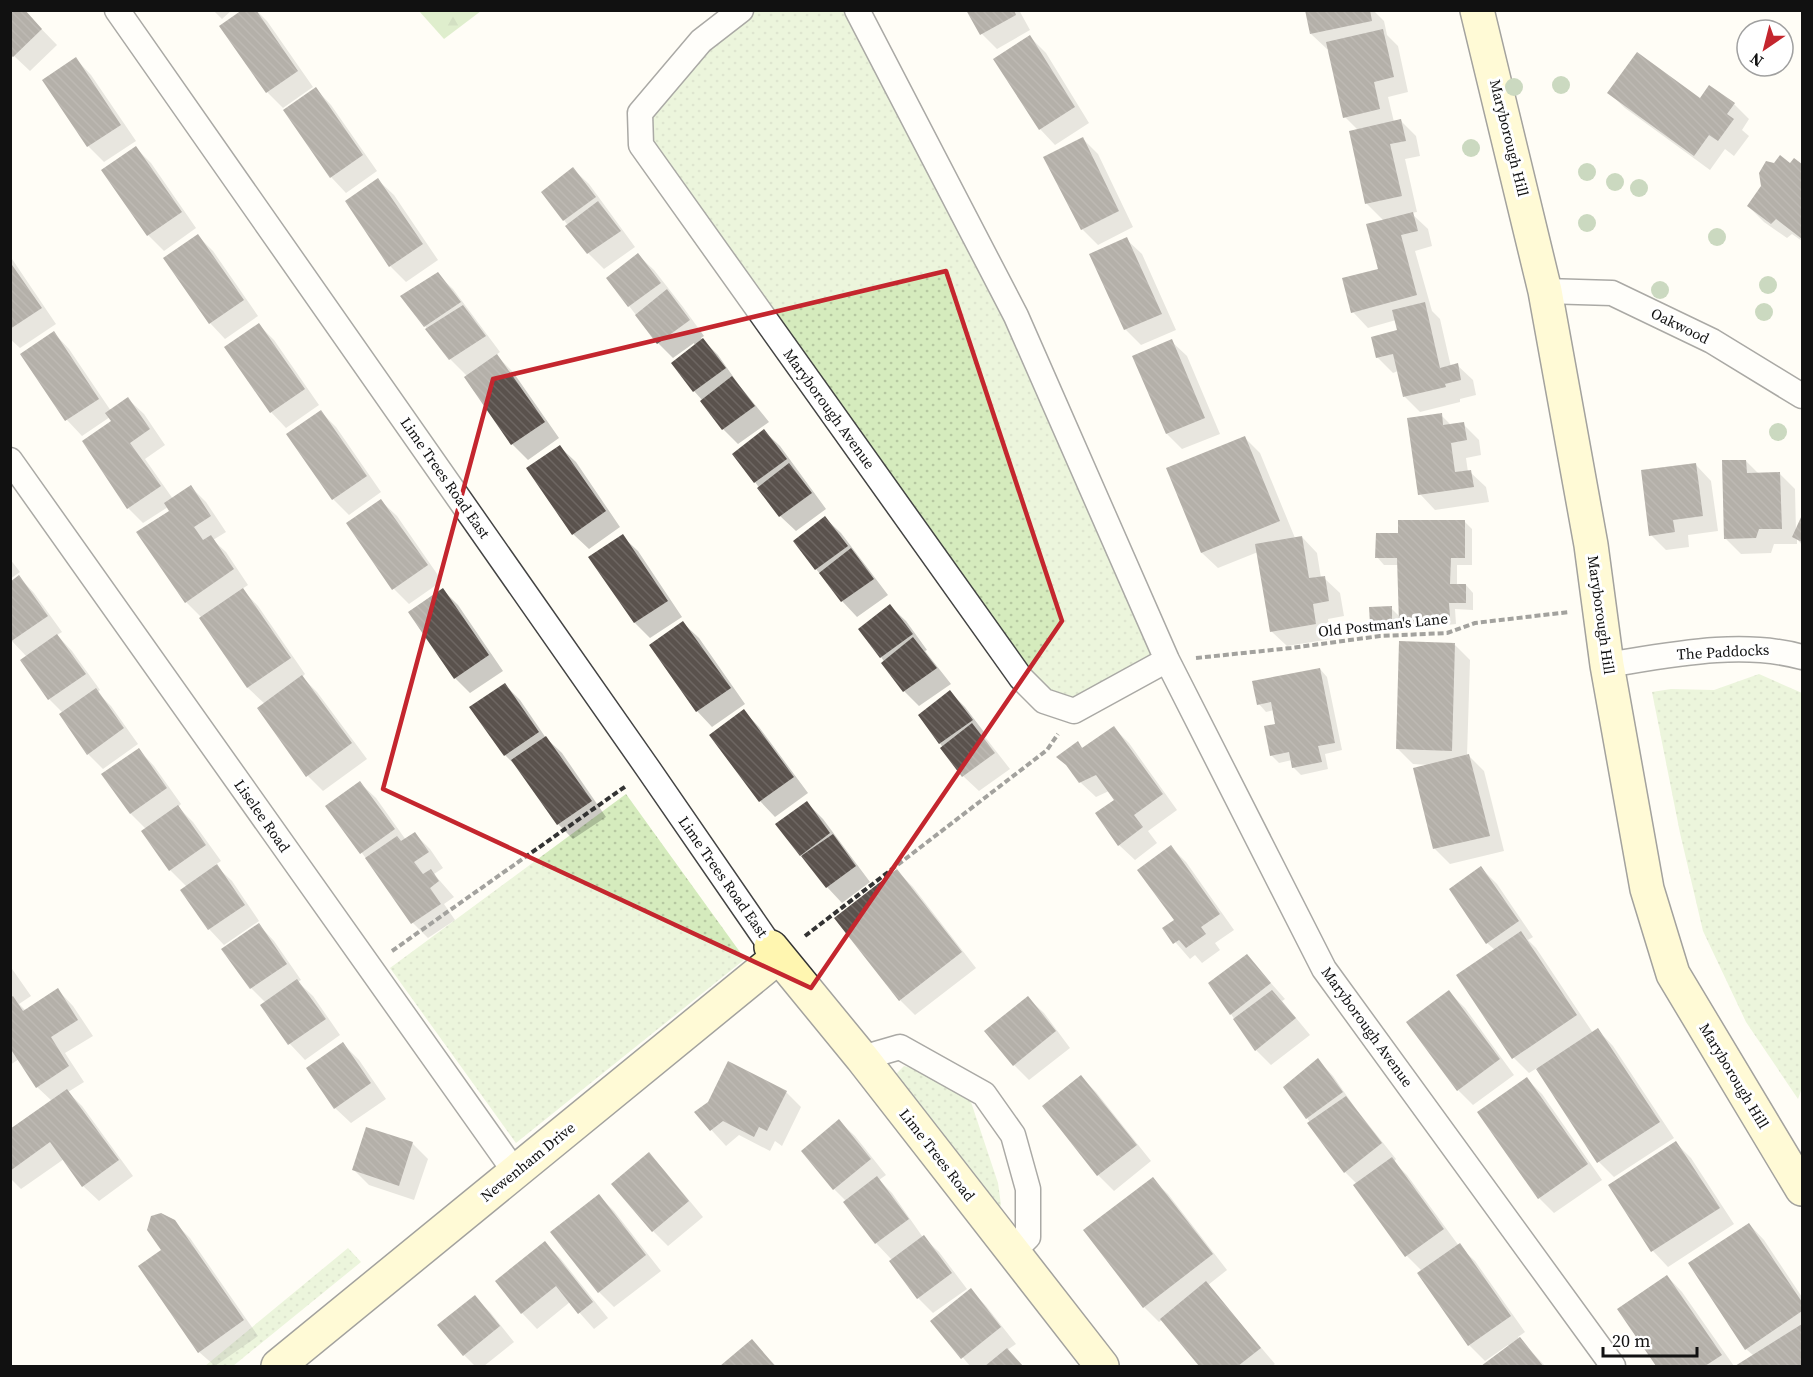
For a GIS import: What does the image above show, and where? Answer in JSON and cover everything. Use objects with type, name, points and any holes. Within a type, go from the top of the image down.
[{"type":"street","name":"Lime Trees Road East","points":[[117,10],[774,952]]},
{"type":"street","name":"Maryborough Avenue","points":[[741,10],[701,41],[640,113],[641,145],[1021,678],[1044,701],[1074,711]]},
{"type":"street","name":"Maryborough Avenue","points":[[857,10],[1016,316],[1167,660],[1324,969],[1613,1366]]},
{"type":"street","name":"Maryborough Hill","points":[[1477,10],[1545,291],[1591,545],[1607,664],[1647,889],[1673,974],[1803,1189]]},
{"type":"street","name":"Oakwood","points":[[1545,291],[1612,293],[1712,341],[1803,396]]},
{"type":"street","name":"Liselee Road","points":[[10,460],[515,1172]]},
{"type":"street","name":"The Paddocks","points":[[1607,664],[1692,651],[1777,650],[1803,657]]},
{"type":"street","points":[[1074,711],[1167,660]]},
{"type":"street","name":"Lime Trees Road","points":[[774,952],[862,1058],[1102,1366]]},
{"type":"street","name":"Newenham Drive","points":[[278,1366],[515,1172],[774,952]]},
{"type":"street","points":[[862,1058],[900,1047],[984,1094],[1013,1135],[1028,1189],[1028,1237],[1013,1252]]},
{"type":"path","name":"Old Postman's Lane","points":[[1167,660],[1380,636],[1447,633],[1475,623],[1600,608]]},
{"type":"path","points":[[774,952],[1047,750],[1074,711]]},
{"type":"path","points":[[369,967],[649,770]]},
{"type":"highlighted area","points":[[946,271],[1062,621],[811,988],[383,789],[493,379]]},
{"type":"green space","points":[[855,10],[1058,412],[1096,528],[1167,660],[1074,711],[1044,701],[641,145],[640,113],[741,11]]},
{"type":"green space","points":[[419,11],[481,11],[444,39]]},
{"type":"green space","points":[[1759,674],[1802,693],[1802,1088],[1798,1099],[1746,1022],[1703,931],[1680,833],[1652,692],[1671,689],[1714,690]]},
{"type":"green space","points":[[626,794],[745,959],[516,1143],[390,968]]},
{"type":"green space","points":[[904,1066],[918,1070],[970,1099],[998,1183],[1001,1205],[996,1211],[892,1078]]},
{"type":"green space","points":[[348,1248],[361,1262],[233,1366],[205,1366]]},
{"type":"building","points":[[10,10],[25,10],[42,29],[13,57],[10,54]]},
{"type":"building","points":[[242,10],[256,10],[298,71],[266,93],[219,26]]},
{"type":"building","points":[[966,10],[1014,10],[1016,15],[980,35]]},
{"type":"building","points":[[1305,10],[1370,10],[1372,21],[1310,34]]},
{"type":"building","points":[[1383,29],[1394,77],[1374,82],[1380,109],[1343,118],[1326,42]]},
{"type":"building","points":[[1030,35],[1075,107],[1039,130],[993,59]]},
{"type":"building","points":[[1637,52],[1700,98],[1709,85],[1735,103],[1727,114],[1734,119],[1718,141],[1709,135],[1694,156],[1607,93]]},
{"type":"building","points":[[76,57],[121,125],[87,147],[42,80]]},
{"type":"building","points":[[316,87],[363,155],[330,178],[283,110]]},
{"type":"building","points":[[1401,119],[1406,141],[1390,144],[1402,196],[1365,204],[1349,131]]},
{"type":"building","points":[[1083,137],[1119,211],[1081,230],[1043,157]]},
{"type":"building","points":[[136,146],[182,212],[147,236],[101,170]]},
{"type":"building","points":[[1780,155],[1790,163],[1794,158],[1802,164],[1802,239],[1776,219],[1771,224],[1747,206],[1761,186],[1759,173],[1766,161],[1774,163]]},
{"type":"building","points":[[573,167],[596,197],[563,221],[541,192]]},
{"type":"building","points":[[378,178],[423,244],[389,267],[345,201]]},
{"type":"building","points":[[598,201],[621,231],[587,254],[565,226]]},
{"type":"building","points":[[1413,212],[1418,231],[1401,235],[1417,295],[1351,313],[1342,278],[1378,269],[1366,224]]},
{"type":"building","points":[[198,234],[244,300],[209,324],[163,258]]},
{"type":"building","points":[[1127,237],[1162,314],[1124,330],[1089,254]]},
{"type":"building","points":[[638,253],[661,283],[628,307],[606,278]]},
{"type":"building","points":[[10,262],[42,308],[10,329]]},
{"type":"building","points":[[438,272],[461,302],[424,327],[400,296]]},
{"type":"building","points":[[667,289],[690,320],[657,344],[635,315]]},
{"type":"building","points":[[1425,302],[1440,368],[1458,363],[1461,380],[1445,384],[1446,387],[1403,397],[1393,354],[1376,358],[1371,337],[1397,330],[1392,310]]},
{"type":"building","points":[[463,305],[486,336],[449,360],[425,329]]},
{"type":"building","points":[[259,323],[305,389],[270,413],[224,347]]},
{"type":"building","points":[[54,331],[99,399],[65,421],[20,354]]},
{"type":"building","points":[[703,338],[726,368],[693,392],[671,363]]},
{"type":"building","points":[[1172,339],[1205,418],[1166,434],[1132,356]]},
{"type":"building","points":[[497,354],[545,422],[511,445],[464,377]]},
{"type":"building","points":[[732,376],[755,406],[722,430],[700,401]]},
{"type":"building","points":[[128,397],[150,429],[130,443],[161,486],[127,509],[82,441],[111,421],[105,413]]},
{"type":"building","points":[[321,410],[367,476],[332,500],[286,434]]},
{"type":"building","points":[[1442,413],[1443,425],[1464,422],[1467,440],[1451,443],[1455,472],[1471,470],[1474,487],[1418,495],[1407,418]]},
{"type":"building","points":[[764,429],[787,459],[754,483],[732,454]]},
{"type":"building","points":[[1245,436],[1280,521],[1201,553],[1166,468]]},
{"type":"building","points":[[560,445],[606,511],[572,535],[526,468]]},
{"type":"building","points":[[1722,460],[1746,460],[1747,473],[1780,472],[1782,529],[1759,529],[1756,538],[1724,539]]},
{"type":"building","points":[[789,463],[812,493],[779,517],[757,488]]},
{"type":"building","points":[[1696,463],[1703,516],[1673,520],[1675,532],[1649,536],[1641,470]]},
{"type":"building","points":[[191,485],[211,516],[194,527],[203,540],[211,535],[234,569],[185,603],[136,532],[169,511],[164,503]]},
{"type":"building","points":[[381,499],[428,565],[392,590],[346,523]]},
{"type":"building","points":[[1802,515],[1802,542],[1792,537]]},
{"type":"building","points":[[825,516],[848,546],[815,570],[793,541]]},
{"type":"building","points":[[1398,520],[1465,520],[1465,558],[1451,558],[1450,584],[1466,584],[1466,603],[1449,603],[1450,617],[1399,623],[1397,558],[1375,558],[1376,533],[1398,533]]},
{"type":"building","points":[[623,534],[668,601],[634,623],[588,557]]},
{"type":"building","points":[[1302,536],[1309,578],[1325,576],[1329,601],[1313,604],[1316,624],[1270,632],[1255,544]]},
{"type":"building","points":[[851,548],[874,579],[841,602],[819,573]]},
{"type":"building","points":[[19,575],[48,616],[10,642],[10,582]]},
{"type":"building","points":[[243,588],[291,658],[247,688],[199,618]]},
{"type":"building","points":[[443,588],[489,655],[454,679],[408,612]]},
{"type":"building","points":[[890,604],[913,634],[880,658],[858,629]]},
{"type":"building","points":[[1392,606],[1392,624],[1370,624],[1369,607]]},
{"type":"building","points":[[683,621],[731,688],[696,712],[649,645]]},
{"type":"building","points":[[57,634],[86,674],[48,700],[20,660]]},
{"type":"building","points":[[913,637],[937,668],[903,692],[881,663]]},
{"type":"building","points":[[1399,641],[1455,643],[1452,751],[1396,749]]},
{"type":"building","points":[[1320,668],[1335,743],[1318,746],[1322,762],[1292,768],[1289,752],[1270,756],[1264,726],[1275,724],[1271,702],[1257,705],[1252,681]]},
{"type":"building","points":[[302,675],[352,743],[306,777],[257,708]]},
{"type":"building","points":[[505,683],[539,732],[504,756],[469,707]]},
{"type":"building","points":[[96,688],[124,728],[87,755],[59,714]]},
{"type":"building","points":[[950,690],[973,720],[939,744],[918,715]]},
{"type":"building","points":[[744,709],[794,777],[759,802],[709,735]]},
{"type":"building","points":[[972,723],[995,753],[962,777],[940,748]]},
{"type":"building","points":[[1114,726],[1163,794],[1134,815],[1143,827],[1118,846],[1095,813],[1114,800],[1096,775],[1079,783],[1066,765],[1056,757],[1078,741],[1082,748]]},
{"type":"building","points":[[546,736],[592,801],[557,825],[511,760]]},
{"type":"building","points":[[139,748],[167,788],[130,814],[101,774]]},
{"type":"building","points":[[1469,754],[1490,836],[1433,849],[1413,768]]},
{"type":"building","points":[[360,781],[395,829],[360,854],[325,806]]},
{"type":"building","points":[[807,801],[830,833],[800,856],[775,824]]},
{"type":"building","points":[[178,805],[206,845],[169,871],[141,831]]},
{"type":"building","points":[[415,832],[429,852],[414,862],[423,874],[431,869],[439,881],[430,888],[441,904],[411,924],[365,858],[397,836],[401,841]]},
{"type":"building","points":[[833,834],[856,866],[826,888],[801,856]]},
{"type":"building","points":[[1171,845],[1220,914],[1201,927],[1206,934],[1186,948],[1179,940],[1173,944],[1162,928],[1174,920],[1137,870]]},
{"type":"building","points":[[217,864],[245,905],[208,930],[180,890]]},
{"type":"building","points":[[1481,866],[1519,921],[1486,944],[1449,889]]},
{"type":"building","points":[[897,869],[962,952],[899,1001],[834,918]]},
{"type":"building","points":[[259,923],[287,964],[250,989],[221,949]]},
{"type":"building","points":[[1521,931],[1577,1015],[1512,1059],[1456,975]]},
{"type":"building","points":[[1247,954],[1271,983],[1230,1015],[1208,983]]},
{"type":"building","points":[[297,979],[326,1019],[288,1045],[260,1005]]},
{"type":"building","points":[[58,988],[78,1020],[51,1037],[69,1066],[36,1088],[10,1048],[10,998],[13,996],[23,1011]]},
{"type":"building","points":[[1272,990],[1296,1018],[1255,1051],[1233,1019]]},
{"type":"building","points":[[1449,990],[1500,1059],[1457,1091],[1406,1022]]},
{"type":"building","points":[[1028,996],[1056,1031],[1013,1066],[984,1031]]},
{"type":"building","points":[[1598,1028],[1660,1122],[1597,1163],[1536,1069]]},
{"type":"building","points":[[343,1042],[371,1083],[334,1109],[306,1068]]},
{"type":"building","points":[[1318,1058],[1343,1092],[1306,1119],[1283,1087]]},
{"type":"building","points":[[728,1061],[787,1091],[767,1131],[759,1127],[754,1137],[723,1121],[710,1131],[694,1112],[708,1102]]},
{"type":"building","points":[[1081,1075],[1137,1145],[1097,1176],[1042,1106]]},
{"type":"building","points":[[1527,1077],[1588,1164],[1538,1199],[1477,1112]]},
{"type":"building","points":[[67,1089],[119,1160],[82,1187],[50,1142],[10,1171],[10,1129]]},
{"type":"building","points":[[1346,1096],[1382,1143],[1344,1173],[1307,1123]]},
{"type":"building","points":[[839,1119],[871,1159],[833,1190],[801,1151]]},
{"type":"building","points":[[366,1127],[413,1142],[399,1186],[352,1170]]},
{"type":"building","points":[[1676,1141],[1720,1208],[1651,1252],[1608,1185]]},
{"type":"building","points":[[649,1152],[689,1201],[652,1232],[611,1184]]},
{"type":"building","points":[[1392,1157],[1444,1229],[1405,1257],[1353,1185]]},
{"type":"building","points":[[877,1176],[909,1219],[875,1244],[843,1202]]},
{"type":"building","points":[[1153,1177],[1213,1254],[1143,1308],[1083,1230]]},
{"type":"building","points":[[599,1194],[646,1255],[598,1293],[550,1232]]},
{"type":"building","points":[[161,1213],[175,1220],[244,1320],[198,1353],[138,1266],[161,1250],[147,1230],[151,1216]]},
{"type":"building","points":[[1749,1223],[1802,1302],[1802,1311],[1745,1350],[1688,1263]]},
{"type":"building","points":[[924,1235],[952,1273],[917,1299],[889,1261]]},
{"type":"building","points":[[545,1241],[593,1302],[578,1314],[556,1286],[521,1314],[495,1281]]},
{"type":"building","points":[[1460,1243],[1511,1316],[1468,1346],[1417,1273]]},
{"type":"building","points":[[1667,1275],[1722,1355],[1705,1366],[1656,1366],[1617,1309]]},
{"type":"building","points":[[1206,1281],[1261,1348],[1238,1366],[1199,1366],[1160,1319]]},
{"type":"building","points":[[971,1288],[1001,1327],[961,1359],[930,1321]]},
{"type":"building","points":[[475,1295],[500,1326],[463,1356],[437,1325]]},
{"type":"building","points":[[1802,1324],[1802,1366],[1735,1366]]},
{"type":"building","points":[[1520,1337],[1543,1366],[1481,1366]]},
{"type":"building","points":[[752,1339],[775,1366],[720,1366]]},
{"type":"building","points":[[1007,1348],[1023,1366],[985,1366]]}]
